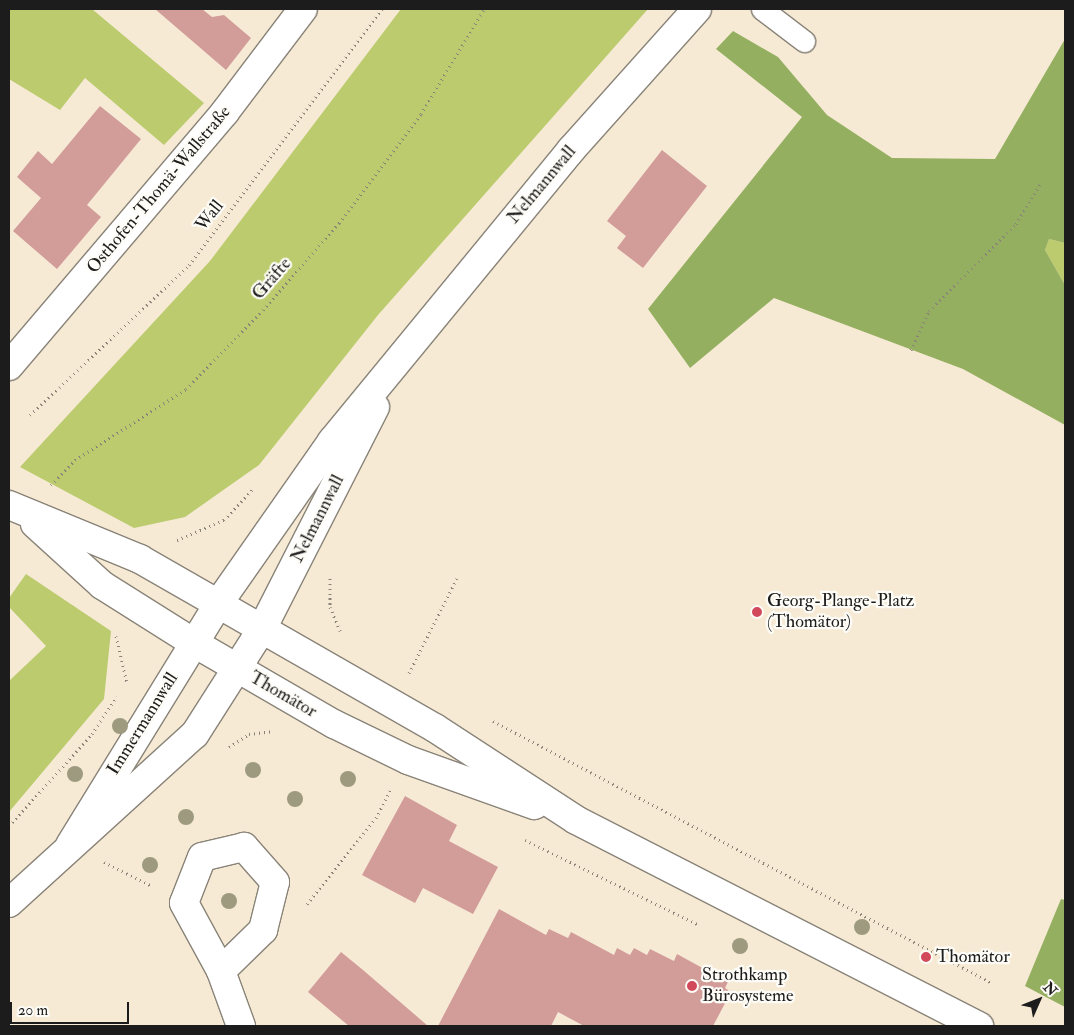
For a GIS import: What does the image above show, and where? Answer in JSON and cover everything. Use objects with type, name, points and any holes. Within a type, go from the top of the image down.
[{"type":"street","name":"Nelmannwall","points":[[218,604],[327,449],[571,150],[697,9]]},
{"type":"street","name":"Osthofen-Thomä-Wallstraße","points":[[9,366],[225,112],[292,12]]},
{"type":"street","name":"Nelmannwall","points":[[238,669],[262,629],[395,368]]},
{"type":"street","name":"Thomätor","points":[[16,509],[140,559],[435,728],[576,820],[979,1026]]},
{"type":"street","name":"Thomätor","points":[[16,509],[102,585],[194,643],[334,724],[408,760],[576,820]]},
{"type":"street","name":"Immermannwall","points":[[70,845],[218,604]]},
{"type":"street","name":"Immermannwall","points":[[9,903],[70,845],[175,757],[195,734],[238,669]]},
{"type":"street","points":[[221,972],[263,930],[274,882],[244,847],[202,857],[184,903],[221,972],[241,1026]]},
{"type":"lane","points":[[762,9],[804,41]]},
{"type":"path","name":"Wall","points":[[30,415],[188,265],[382,9]]},
{"type":"path","name":"Gräfte","points":[[16,509],[75,460],[186,389],[264,310],[339,223],[421,114],[484,9]]},
{"type":"path","points":[[911,350],[929,311],[1016,224],[1042,181]]},
{"type":"path","points":[[331,573],[330,607],[339,630],[346,636]]},
{"type":"path","points":[[408,675],[457,578]]},
{"type":"path","points":[[400,671],[415,679]]},
{"type":"path","points":[[9,826],[92,734],[128,681],[156,703]]},
{"type":"path","points":[[486,718],[992,984]]},
{"type":"path","points":[[195,734],[220,753],[249,734],[278,730]]},
{"type":"path","points":[[263,930],[302,908],[326,885],[376,818],[394,781]]},
{"type":"path","points":[[522,838],[710,930]]},
{"type":"path","points":[[70,845],[184,903]]},
{"type":"green space","points":[[9,9],[92,9],[204,103],[164,145],[85,78],[60,110],[9,79]]},
{"type":"green space","points":[[401,9],[648,9],[378,315],[259,465],[185,517],[134,528],[20,467],[210,261]]},
{"type":"green space","points":[[733,31],[778,57],[827,115],[892,158],[995,159],[1065,39],[1065,243],[1049,239],[1045,250],[1065,285],[1065,425],[963,369],[774,298],[690,368],[648,309],[802,117],[716,49]]},
{"type":"green space","points":[[1049,239],[1065,243],[1065,285],[1045,250]]},
{"type":"green space","points":[[26,574],[111,631],[104,699],[9,812],[9,681],[46,646],[9,607],[9,598]]},
{"type":"green space","points":[[1061,899],[1065,900],[1065,1007],[1025,986]]},
{"type":"building","points":[[155,9],[202,9],[212,17],[224,15],[251,38],[226,70]]},
{"type":"building","points":[[100,106],[141,139],[87,205],[101,217],[57,269],[13,231],[41,198],[17,177],[38,151],[52,164]]},
{"type":"building","points":[[662,150],[707,186],[643,268],[617,248],[626,236],[607,221]]},
{"type":"building","points":[[405,796],[457,825],[449,841],[498,867],[473,914],[423,888],[415,903],[362,875]]},
{"type":"building","points":[[499,909],[546,935],[549,929],[568,938],[571,932],[614,955],[617,948],[630,955],[634,948],[647,955],[650,949],[674,961],[677,954],[728,982],[725,988],[731,992],[713,1026],[584,1026],[558,1012],[551,1026],[438,1026]]},
{"type":"building","points":[[341,952],[428,1026],[349,1026],[308,992]]},
{"type":"place","name":"Georg-Plange-Platz (Thomätor)","points":[[757,612]]},
{"type":"place","name":"Thomätor","points":[[926,957]]},
{"type":"place","name":"Strothkamp Bürosysteme","points":[[692,986]]}]
